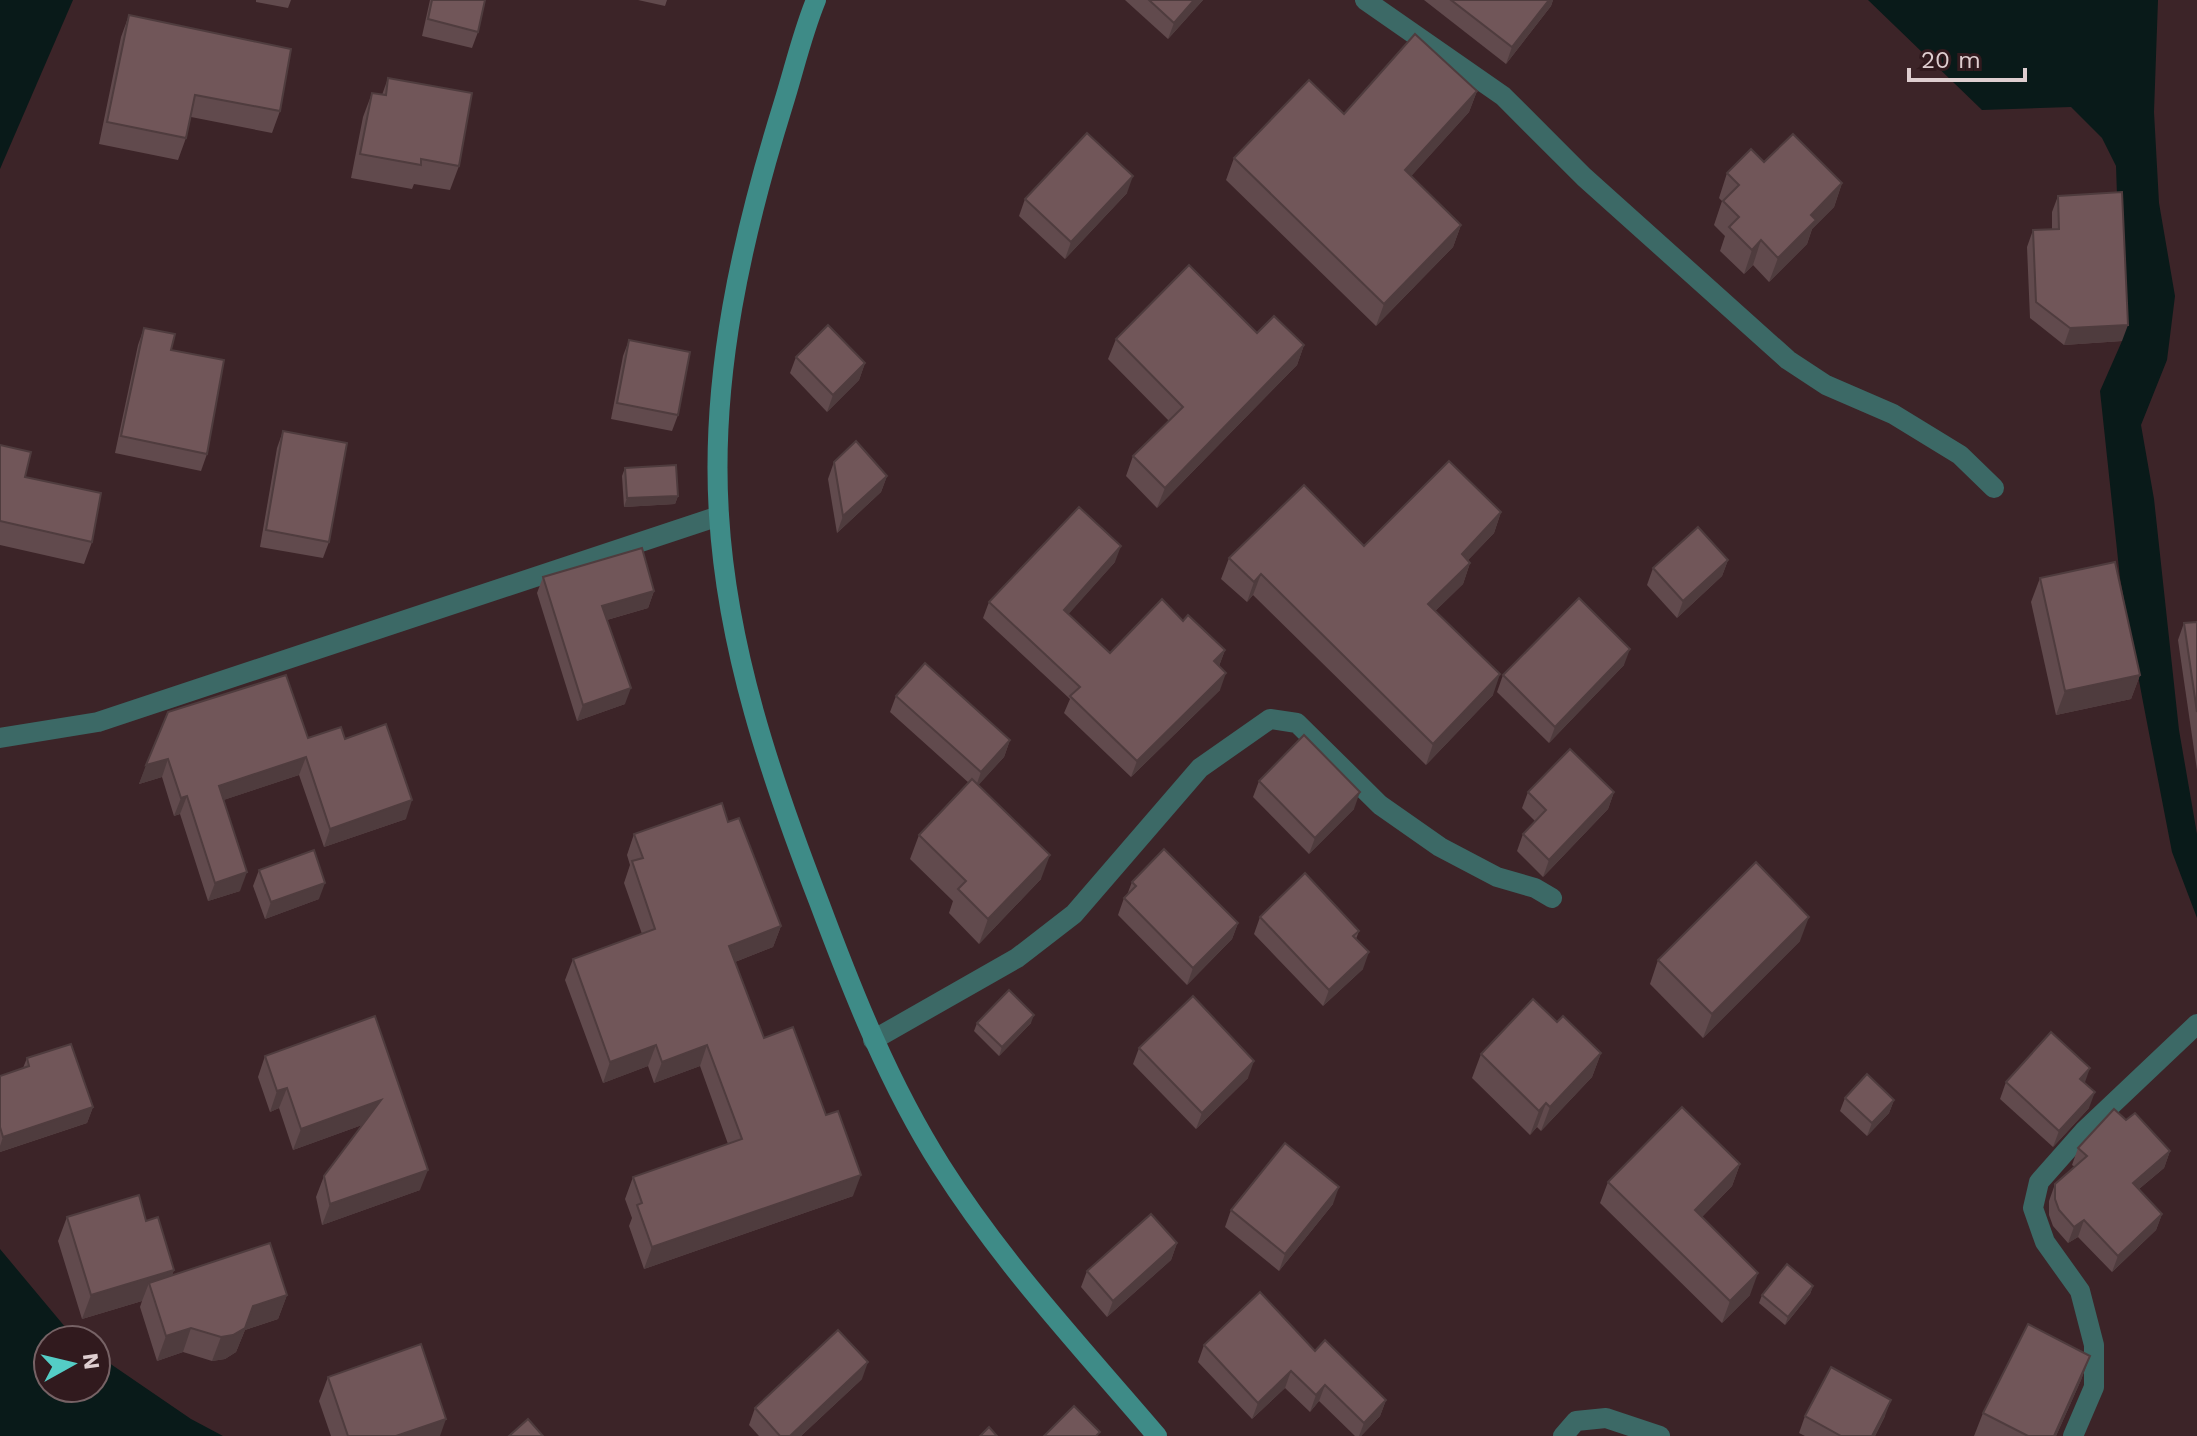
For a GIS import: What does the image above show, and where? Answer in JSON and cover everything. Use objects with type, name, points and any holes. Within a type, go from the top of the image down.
[{"type":"street","points":[[816,0],[761,176],[727,329],[719,420],[719,516],[738,650],[778,797],[873,1040],[940,1164],[1016,1272],[1157,1436]]},
{"type":"lane","points":[[1365,0],[1503,96],[1584,177],[1788,360],[1826,385],[1893,414],[1960,455],[1994,488]]},
{"type":"lane","points":[[0,738],[98,722],[719,516]]},
{"type":"lane","points":[[873,1040],[1017,958],[1074,914],[1200,768],[1270,719],[1297,723],[1380,805],[1440,847],[1497,877],[1535,888],[1552,898]]},
{"type":"lane","points":[[2073,1436],[2094,1387],[2094,1345],[2080,1291],[2045,1242],[2033,1208],[2039,1182],[2084,1131],[2197,1024]]},
{"type":"lane","points":[[1563,1436],[1576,1421],[1606,1418],[1660,1436]]},
{"type":"shaded area","points":[[0,0],[73,0],[0,169]]},
{"type":"shaded area","points":[[1868,0],[2158,0],[2154,112],[2159,203],[2175,296],[2167,360],[2141,425],[2154,499],[2179,730],[2197,834],[2197,918],[2172,852],[2120,578],[2100,391],[2122,341],[2116,166],[2102,138],[2071,107],[1982,110]]},
{"type":"shaded area","points":[[0,1249],[63,1324],[32,1324],[32,1404],[112,1404],[112,1365],[191,1419],[223,1436],[0,1436]]},
{"type":"building","points":[[432,0],[485,0],[478,32],[428,19]]},
{"type":"building","points":[[1149,0],[1194,0],[1174,23]]},
{"type":"building","points":[[1451,0],[1549,0],[1512,47]]},
{"type":"building","points":[[129,15],[291,49],[280,111],[195,95],[186,138],[107,122]]},
{"type":"building","points":[[1415,34],[1477,91],[1405,170],[1461,225],[1384,304],[1234,158],[1309,80],[1344,114]]},
{"type":"building","points":[[388,78],[472,93],[459,166],[421,159],[421,165],[360,154],[372,93],[386,95]]},
{"type":"building","points":[[1087,133],[1133,176],[1071,242],[1025,199]]},
{"type":"building","points":[[1793,134],[1842,183],[1811,215],[1816,220],[1778,258],[1761,240],[1752,250],[1729,227],[1739,217],[1723,201],[1739,185],[1727,173],[1751,149],[1764,162]]},
{"type":"building","points":[[2122,192],[2128,325],[2070,328],[2036,302],[2033,230],[2059,229],[2058,196]]},
{"type":"building","points":[[1189,265],[1257,333],[1274,316],[1304,345],[1165,488],[1133,456],[1183,407],[1116,339]]},
{"type":"building","points":[[828,325],[865,363],[833,395],[796,357]]},
{"type":"building","points":[[144,328],[175,334],[171,350],[224,360],[207,454],[121,436]]},
{"type":"building","points":[[629,340],[690,352],[678,415],[617,403]]},
{"type":"building","points":[[283,431],[347,443],[329,542],[266,530]]},
{"type":"building","points":[[856,441],[887,476],[843,516],[834,462]]},
{"type":"building","points":[[0,445],[31,452],[25,477],[101,493],[92,542],[0,521]]},
{"type":"building","points":[[1449,461],[1501,512],[1462,554],[1470,563],[1428,604],[1500,674],[1433,744],[1261,574],[1254,582],[1229,558],[1304,485],[1364,546]]},
{"type":"building","points":[[676,465],[678,496],[627,498],[625,468]]},
{"type":"building","points":[[1079,507],[1121,546],[1064,610],[1110,653],[1162,599],[1183,621],[1188,615],[1225,650],[1214,661],[1226,673],[1137,761],[1070,696],[1080,687],[989,602]]},
{"type":"building","points":[[1698,527],[1728,560],[1683,601],[1653,568]]},
{"type":"building","points":[[642,548],[654,591],[602,606],[631,688],[583,705],[543,577]]},
{"type":"building","points":[[2115,562],[2140,675],[2065,691],[2040,578]]},
{"type":"building","points":[[1579,598],[1630,649],[1555,727],[1503,675]]},
{"type":"building","points":[[2197,622],[2197,712],[2184,623]]},
{"type":"building","points":[[925,663],[1010,740],[981,772],[896,696]]},
{"type":"building","points":[[286,675],[308,738],[341,727],[345,739],[386,724],[412,800],[330,829],[306,757],[219,786],[247,872],[215,883],[187,796],[181,798],[168,759],[146,765],[168,712]]},
{"type":"building","points":[[1304,735],[1360,792],[1315,838],[1259,781]]},
{"type":"building","points":[[1570,749],[1614,792],[1549,860],[1523,834],[1546,810],[1528,792]]},
{"type":"building","points":[[972,779],[1050,855],[988,919],[958,889],[966,881],[919,835]]},
{"type":"building","points":[[722,803],[728,822],[739,818],[781,926],[729,946],[764,1038],[793,1027],[826,1115],[838,1111],[861,1175],[652,1247],[637,1205],[642,1203],[633,1177],[742,1139],[707,1045],[662,1062],[656,1045],[610,1062],[573,959],[655,929],[632,861],[643,858],[634,834]]},
{"type":"building","points":[[1164,849],[1238,923],[1193,968],[1124,898],[1136,886],[1132,882]]},
{"type":"building","points":[[314,850],[325,883],[271,902],[259,870]]},
{"type":"building","points":[[1756,862],[1809,917],[1712,1014],[1658,960]]},
{"type":"building","points":[[1305,873],[1359,931],[1353,936],[1369,952],[1329,990],[1260,917]]},
{"type":"building","points":[[1009,990],[1034,1015],[1002,1047],[977,1023]]},
{"type":"building","points":[[1193,996],[1254,1061],[1202,1113],[1139,1048]]},
{"type":"building","points":[[1533,999],[1557,1022],[1563,1016],[1601,1053],[1550,1107],[1546,1103],[1539,1111],[1481,1054]]},
{"type":"building","points":[[375,1016],[428,1170],[330,1204],[324,1176],[381,1100],[301,1129],[287,1088],[277,1091],[265,1056]]},
{"type":"building","points":[[2051,1032],[2090,1068],[2080,1079],[2095,1092],[2059,1131],[2006,1082]]},
{"type":"building","points":[[71,1044],[93,1107],[3,1137],[0,1127],[0,1076],[29,1066],[27,1058]]},
{"type":"building","points":[[1867,1074],[1894,1100],[1872,1123],[1845,1098]]},
{"type":"building","points":[[1682,1107],[1740,1164],[1695,1210],[1758,1273],[1730,1301],[1608,1182]]},
{"type":"building","points":[[2114,1109],[2126,1120],[2135,1113],[2170,1151],[2133,1183],[2162,1214],[2118,1256],[2084,1220],[2074,1227],[2059,1210],[2055,1199],[2055,1184],[2087,1156],[2078,1148]]},
{"type":"building","points":[[1285,1143],[1339,1187],[1285,1254],[1231,1210]]},
{"type":"building","points":[[139,1195],[146,1221],[158,1217],[174,1270],[91,1295],[67,1217]]},
{"type":"building","points":[[1151,1214],[1177,1243],[1113,1301],[1087,1271]]},
{"type":"building","points":[[270,1243],[287,1295],[253,1306],[245,1328],[233,1335],[221,1337],[191,1328],[166,1336],[149,1283]]},
{"type":"building","points":[[1787,1264],[1813,1286],[1788,1317],[1762,1295]]},
{"type":"building","points":[[1260,1292],[1315,1351],[1325,1340],[1386,1400],[1364,1423],[1325,1385],[1316,1395],[1291,1371],[1258,1403],[1204,1345]]},
{"type":"building","points":[[2028,1324],[2090,1356],[2054,1436],[2028,1436],[1983,1413]]},
{"type":"building","points":[[838,1330],[868,1362],[790,1436],[780,1436],[755,1408]]},
{"type":"building","points":[[421,1344],[446,1419],[396,1436],[348,1436],[328,1377]]},
{"type":"building","points":[[1831,1367],[1891,1400],[1872,1436],[1841,1436],[1805,1416]]},
{"type":"building","points":[[1074,1406],[1100,1432],[1096,1436],[1044,1436]]},
{"type":"building","points":[[528,1419],[543,1436],[509,1436]]},
{"type":"building","points":[[989,1427],[997,1436],[980,1436]]}]
